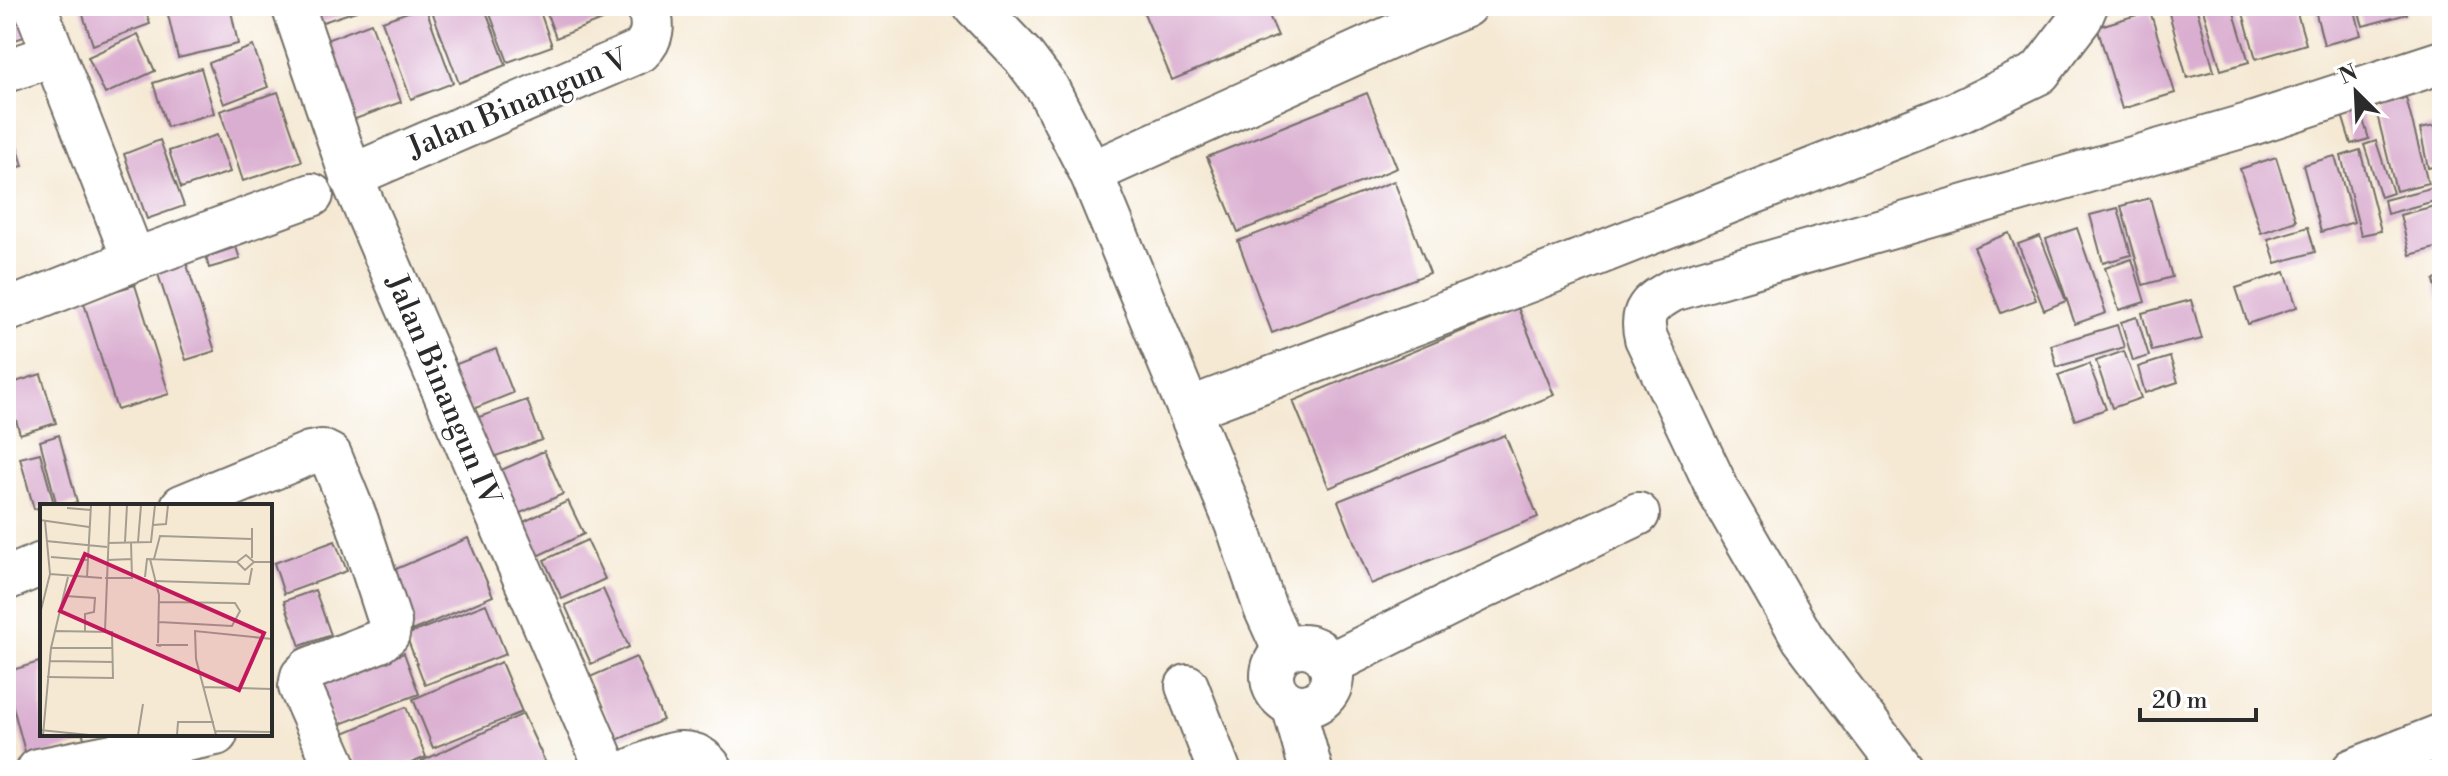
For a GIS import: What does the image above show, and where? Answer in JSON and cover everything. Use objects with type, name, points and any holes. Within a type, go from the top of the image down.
[{"type":"street","points":[[35,6],[134,260]]},
{"type":"street","name":"Jalan Binangun IV","points":[[293,6],[351,176],[607,770]]},
{"type":"street","name":"Jalan Binangun V","points":[[351,176],[640,51],[652,36],[648,6]]},
{"type":"street","points":[[975,6],[1023,56],[1048,89],[1091,173],[1239,531],[1265,608],[1284,650]]},
{"type":"street","points":[[1091,173],[1465,6]]},
{"type":"street","points":[[1189,409],[1531,280],[1959,112],[2039,73],[2081,18],[2086,6]]},
{"type":"street","points":[[6,71],[54,55]]},
{"type":"street","points":[[1903,770],[1803,638],[1719,492],[1646,338],[1643,318],[1647,309],[1673,290],[2248,125],[2442,62]]},
{"type":"street","points":[[6,311],[312,195]]},
{"type":"street","points":[[187,504],[310,453],[322,451],[330,455],[357,521],[390,622],[388,634],[380,641],[309,669],[302,676],[300,687],[337,770]]},
{"type":"street","points":[[1330,664],[1638,514]]},
{"type":"street","points":[[6,579],[40,565]]},
{"type":"street","points":[[1297,645],[1310,646],[1322,653],[1330,664],[1333,678],[1329,691],[1319,701],[1307,706],[1293,705],[1281,699],[1273,687],[1271,674],[1275,661],[1284,650],[1297,645]]},
{"type":"street","points":[[1187,686],[1219,770]]},
{"type":"street","points":[[1293,705],[1311,770]]},
{"type":"street","points":[[2353,770],[2442,735]]},
{"type":"street","points":[[38,770],[206,736]]},
{"type":"street","points":[[631,770],[685,752],[704,759],[712,770]]},
{"type":"building","points":[[6,6],[16,6],[27,36],[6,43]]},
{"type":"building","points":[[80,6],[144,6],[150,24],[93,45]]},
{"type":"building","points":[[166,6],[230,6],[238,44],[178,58]]},
{"type":"building","points":[[314,6],[361,6],[362,9],[320,23]]},
{"type":"building","points":[[425,6],[453,83],[411,99],[382,21]]},
{"type":"building","points":[[430,6],[484,6],[506,65],[459,83]]},
{"type":"building","points":[[487,6],[538,6],[552,46],[508,62]]},
{"type":"building","points":[[544,6],[614,6],[617,14],[556,38]]},
{"type":"building","points":[[1141,6],[1265,6],[1278,36],[1172,80]]},
{"type":"building","points":[[2167,6],[2196,6],[2214,71],[2187,78]]},
{"type":"building","points":[[2202,6],[2232,6],[2249,62],[2221,70]]},
{"type":"building","points":[[2241,6],[2295,6],[2306,44],[2256,59]]},
{"type":"building","points":[[2314,6],[2354,6],[2361,35],[2324,45]]},
{"type":"building","points":[[2357,6],[2405,6],[2407,14],[2363,26]]},
{"type":"building","points":[[2150,11],[2175,93],[2122,109],[2097,27]]},
{"type":"building","points":[[371,23],[401,102],[342,124],[313,45]]},
{"type":"building","points":[[138,34],[155,71],[105,94],[88,57]]},
{"type":"building","points":[[253,46],[268,87],[224,104],[209,63]]},
{"type":"building","points":[[201,68],[214,113],[167,127],[153,83]]},
{"type":"building","points":[[278,92],[302,161],[243,181],[220,111]]},
{"type":"building","points":[[1367,93],[1397,168],[1238,232],[1207,157]]},
{"type":"building","points":[[2406,98],[2428,183],[2396,191],[2375,106]]},
{"type":"building","points":[[2357,100],[2369,139],[2351,144],[2339,105]]},
{"type":"building","points":[[6,107],[23,166],[6,170]]},
{"type":"building","points":[[2435,126],[2442,165],[2428,168],[2420,129]]},
{"type":"building","points":[[217,135],[230,172],[181,188],[169,151]]},
{"type":"building","points":[[160,140],[184,206],[147,219],[124,154]]},
{"type":"building","points":[[2376,141],[2393,193],[2381,197],[2364,145]]},
{"type":"building","points":[[2360,150],[2381,231],[2361,235],[2341,156]]},
{"type":"building","points":[[2335,156],[2354,222],[2321,232],[2303,165]]},
{"type":"building","points":[[2276,157],[2296,221],[2261,233],[2240,169]]},
{"type":"building","points":[[1394,181],[1430,273],[1272,333],[1238,241]]},
{"type":"building","points":[[2442,185],[2442,199],[2387,214],[2384,200]]},
{"type":"building","points":[[2150,198],[2172,277],[2143,285],[2121,206]]},
{"type":"building","points":[[2442,204],[2442,246],[2410,255],[2400,215]]},
{"type":"building","points":[[2118,208],[2131,255],[2103,263],[2090,215]]},
{"type":"building","points":[[2308,227],[2315,252],[2276,263],[2268,239]]},
{"type":"building","points":[[2077,228],[2106,313],[2075,324],[2046,239]]},
{"type":"building","points":[[2009,233],[2036,300],[2001,313],[1974,247]]},
{"type":"building","points":[[2040,236],[2066,301],[2044,310],[2018,244]]},
{"type":"building","points":[[236,247],[240,259],[209,268],[206,257]]},
{"type":"building","points":[[185,259],[215,351],[186,360],[156,268]]},
{"type":"building","points":[[2132,259],[2145,302],[2119,310],[2105,268]]},
{"type":"building","points":[[2285,272],[2297,307],[2248,324],[2236,288]]},
{"type":"building","points":[[2442,277],[2442,307],[2441,307],[2434,280]]},
{"type":"building","points":[[135,285],[169,394],[117,410],[83,300]]},
{"type":"building","points":[[2191,300],[2202,339],[2152,351],[2142,313]]},
{"type":"building","points":[[1518,308],[1554,395],[1329,488],[1293,401]]},
{"type":"building","points":[[2137,317],[2149,356],[2133,361],[2121,322]]},
{"type":"building","points":[[2117,325],[2124,347],[2057,367],[2051,345]]},
{"type":"building","points":[[496,349],[513,393],[463,413],[446,368]]},
{"type":"building","points":[[2124,351],[2141,398],[2112,408],[2096,361]]},
{"type":"building","points":[[2170,357],[2178,382],[2145,393],[2138,367]]},
{"type":"building","points":[[2089,364],[2106,409],[2075,420],[2058,375]]},
{"type":"building","points":[[41,374],[56,423],[20,434],[6,385]]},
{"type":"building","points":[[527,400],[542,440],[490,458],[476,418]]},
{"type":"building","points":[[59,435],[77,502],[56,504],[40,441]]},
{"type":"building","points":[[1505,435],[1538,517],[1371,584],[1338,501]]},
{"type":"building","points":[[544,451],[563,494],[516,515],[497,472]]},
{"type":"building","points":[[40,453],[54,504],[40,504],[40,508],[34,509],[20,458]]},
{"type":"building","points":[[568,501],[584,534],[533,558],[517,525]]},
{"type":"building","points":[[468,538],[493,596],[407,633],[382,575]]},
{"type":"building","points":[[587,540],[605,579],[562,599],[544,560]]},
{"type":"building","points":[[335,541],[347,571],[284,594],[274,563]]},
{"type":"building","points":[[603,589],[629,647],[591,664],[565,605]]},
{"type":"building","points":[[315,590],[331,635],[300,646],[284,601]]},
{"type":"building","points":[[486,604],[506,654],[425,685],[406,635]]},
{"type":"building","points":[[404,653],[419,694],[335,726],[320,686]]},
{"type":"building","points":[[636,657],[663,720],[617,740],[590,677]]},
{"type":"building","points":[[40,662],[40,736],[83,736],[85,743],[27,759],[6,672]]},
{"type":"building","points":[[501,662],[522,712],[433,748],[413,699]]},
{"type":"building","points":[[406,707],[426,757],[394,770],[359,770],[344,733]]},
{"type":"building","points":[[523,714],[549,770],[426,770],[422,761]]}]
